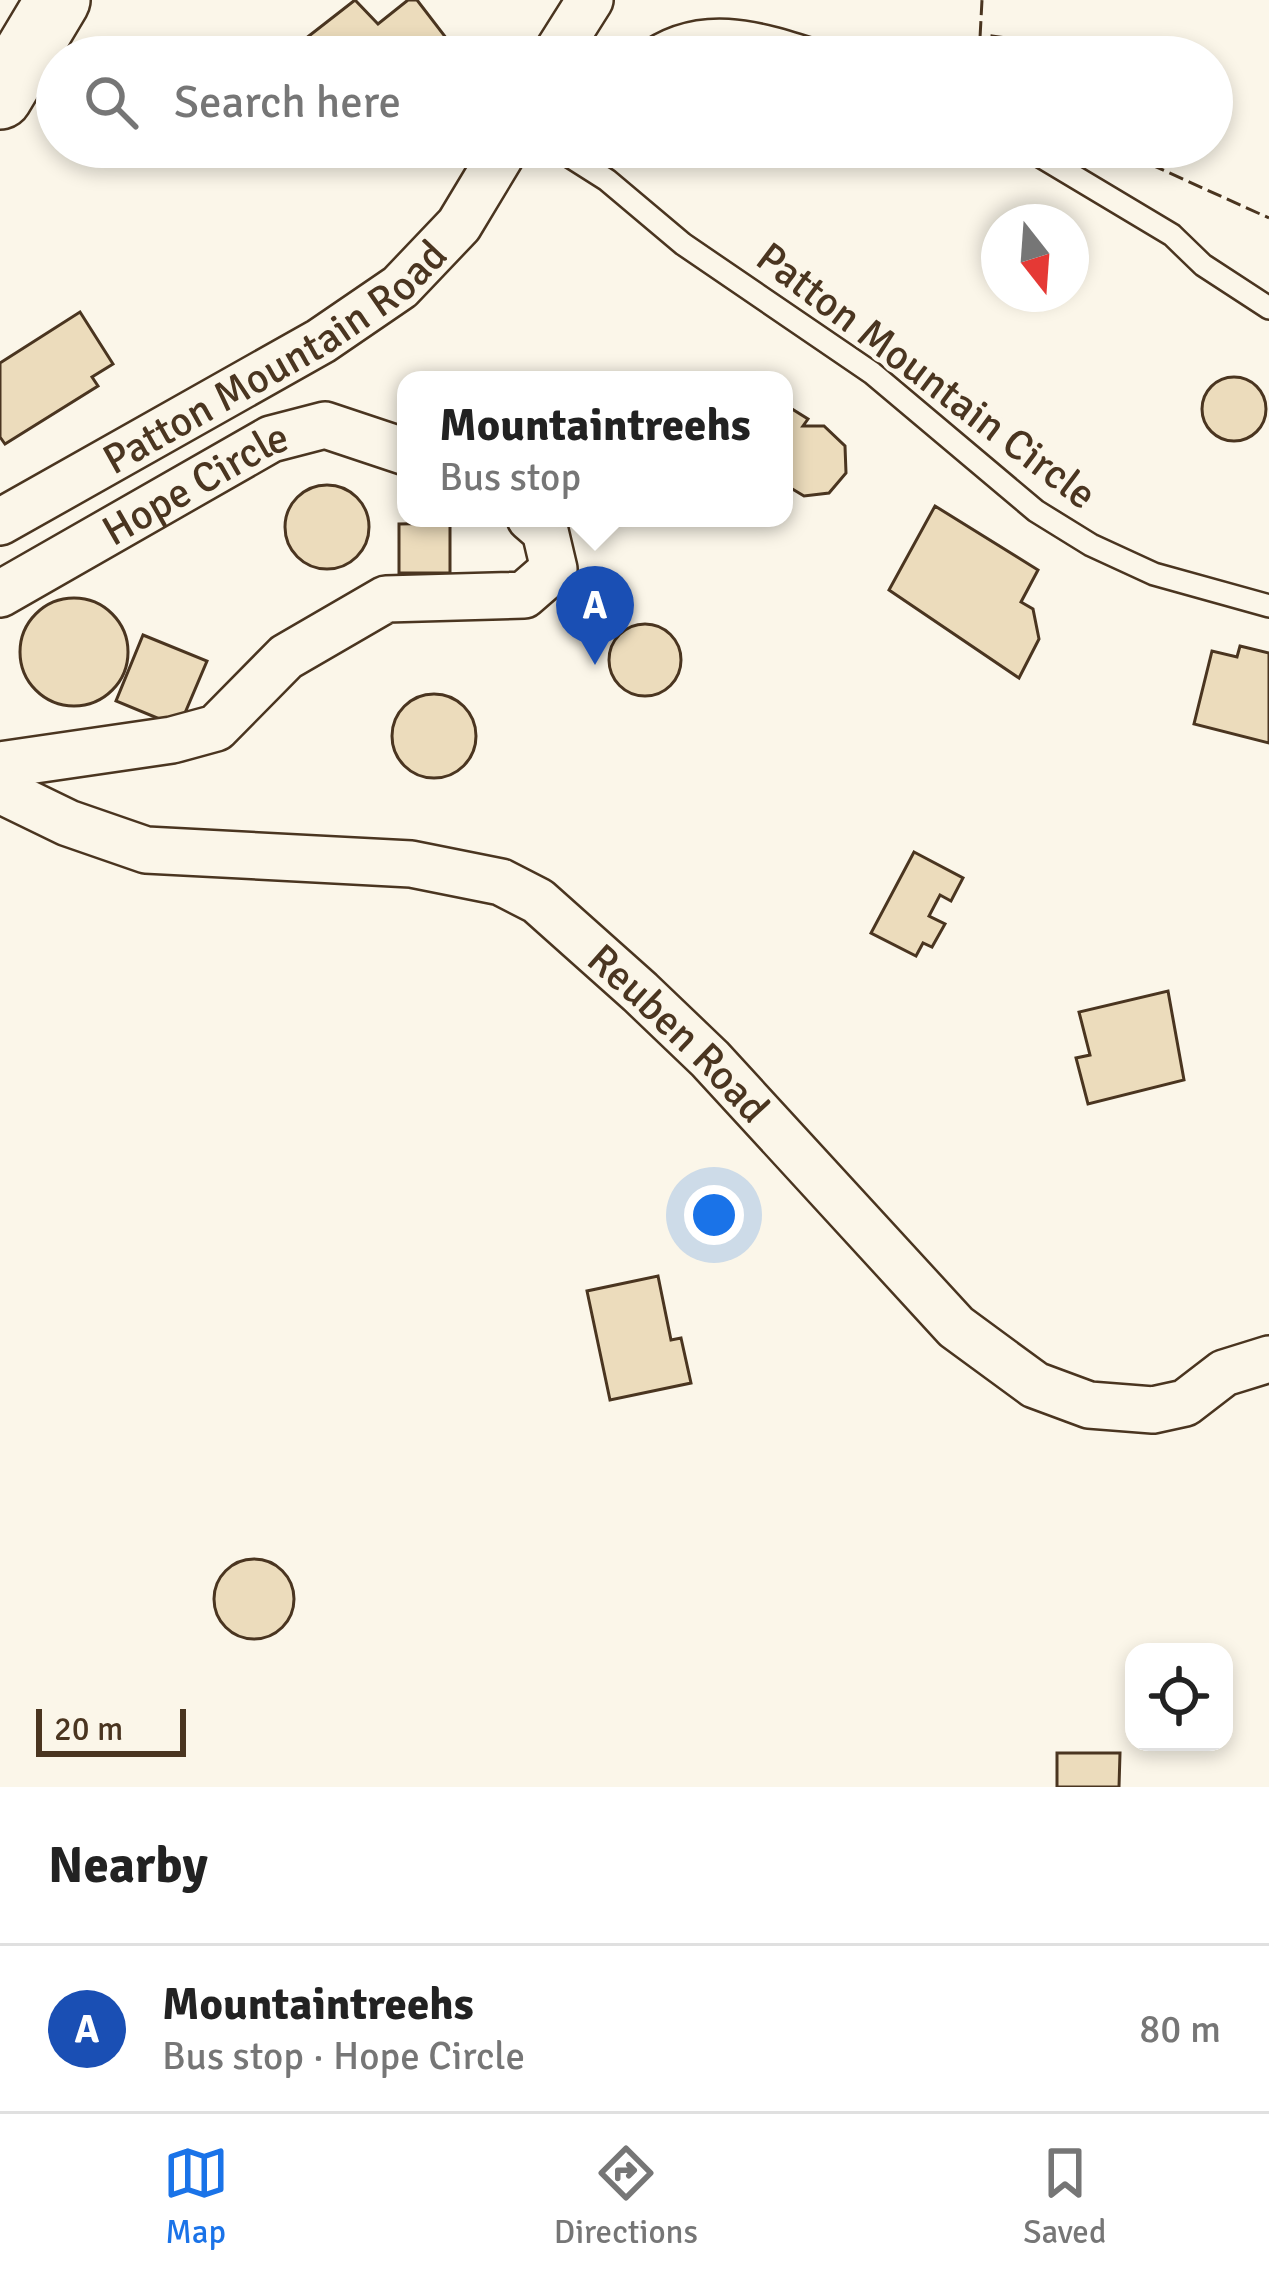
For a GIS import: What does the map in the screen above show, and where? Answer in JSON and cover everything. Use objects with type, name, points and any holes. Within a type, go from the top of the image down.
[{"type":"main road","points":[[36,36],[58,0]]},
{"type":"main road","points":[[0,97],[36,37]]},
{"type":"street","points":[[567,36],[590,0]]},
{"type":"street","name":"Patton Mountain Road","points":[[0,522],[321,341],[400,287],[459,225],[493,168]]},
{"type":"street","name":"Hope Circle","points":[[0,594],[271,439],[325,425],[397,449]]},
{"type":"street","points":[[0,765],[172,740],[216,728],[286,657],[386,599],[524,595],[554,569],[540,527]]},
{"type":"street","name":"Reuben Road","points":[[0,790],[68,823],[146,850],[411,864],[501,882],[538,901],[640,992],[710,1059],[956,1327],[1035,1385],[1089,1405],[1153,1410],[1185,1403],[1224,1373],[1269,1359]]},
{"type":"lane","points":[[681,36],[726,27],[759,36]]},
{"type":"lane","name":"Patton Mountain Circle","points":[[591,168],[683,244],[872,373],[1036,512],[1154,574],[1269,606]]},
{"type":"lane","points":[[1059,168],[1172,235],[1203,265],[1269,308]]},
{"type":"building","points":[[355,0],[378,24],[408,0],[417,0],[445,36],[309,36]]},
{"type":"building","points":[[80,312],[113,364],[92,377],[98,386],[5,444],[0,437],[0,363]]},
{"type":"building","points":[[1234,377],[1257,386],[1266,409],[1257,432],[1234,441],[1211,432],[1202,409],[1211,386]]},
{"type":"building","points":[[793,410],[808,419],[803,426],[824,426],[845,446],[846,473],[829,493],[804,496],[793,489]]},
{"type":"building","points":[[327,485],[357,497],[369,527],[357,557],[327,569],[297,557],[285,527],[297,497]]},
{"type":"building","points":[[935,506],[1038,570],[1021,602],[1033,609],[1039,639],[1019,678],[889,590]]},
{"type":"building","points":[[399,527],[450,527],[450,573],[399,573]]},
{"type":"building","points":[[74,598],[95,602],[112,614],[124,631],[128,652],[124,673],[112,690],[95,702],[74,706],[53,702],[36,690],[24,673],[20,652],[24,631],[36,614],[53,602]]},
{"type":"building","points":[[645,624],[670,635],[681,660],[670,685],[645,696],[620,685],[609,660],[620,635]]},
{"type":"building","points":[[143,635],[207,661],[179,727],[116,701]]},
{"type":"building","points":[[1240,646],[1269,653],[1269,743],[1194,724],[1212,651],[1237,657]]},
{"type":"building","points":[[434,694],[464,706],[476,736],[464,766],[434,778],[404,766],[392,736],[404,706]]},
{"type":"building","points":[[914,852],[963,878],[951,901],[940,895],[929,916],[945,924],[932,947],[923,943],[916,956],[871,933]]},
{"type":"building","points":[[1168,991],[1184,1080],[1088,1104],[1076,1058],[1090,1055],[1079,1012]]},
{"type":"building","points":[[658,1276],[671,1340],[681,1338],[691,1383],[610,1400],[587,1291]]},
{"type":"building","points":[[254,1559],[282,1571],[294,1599],[282,1627],[254,1639],[226,1627],[214,1599],[226,1571]]},
{"type":"building","points":[[1057,1753],[1120,1753],[1119,1787],[1057,1787]]},
{"type":"fence","points":[[980,36],[982,0]]},
{"type":"fence","points":[[1158,168],[1269,218]]},
{"type":"place","name":"Mountaintreehs","points":[[595,665]]}]
